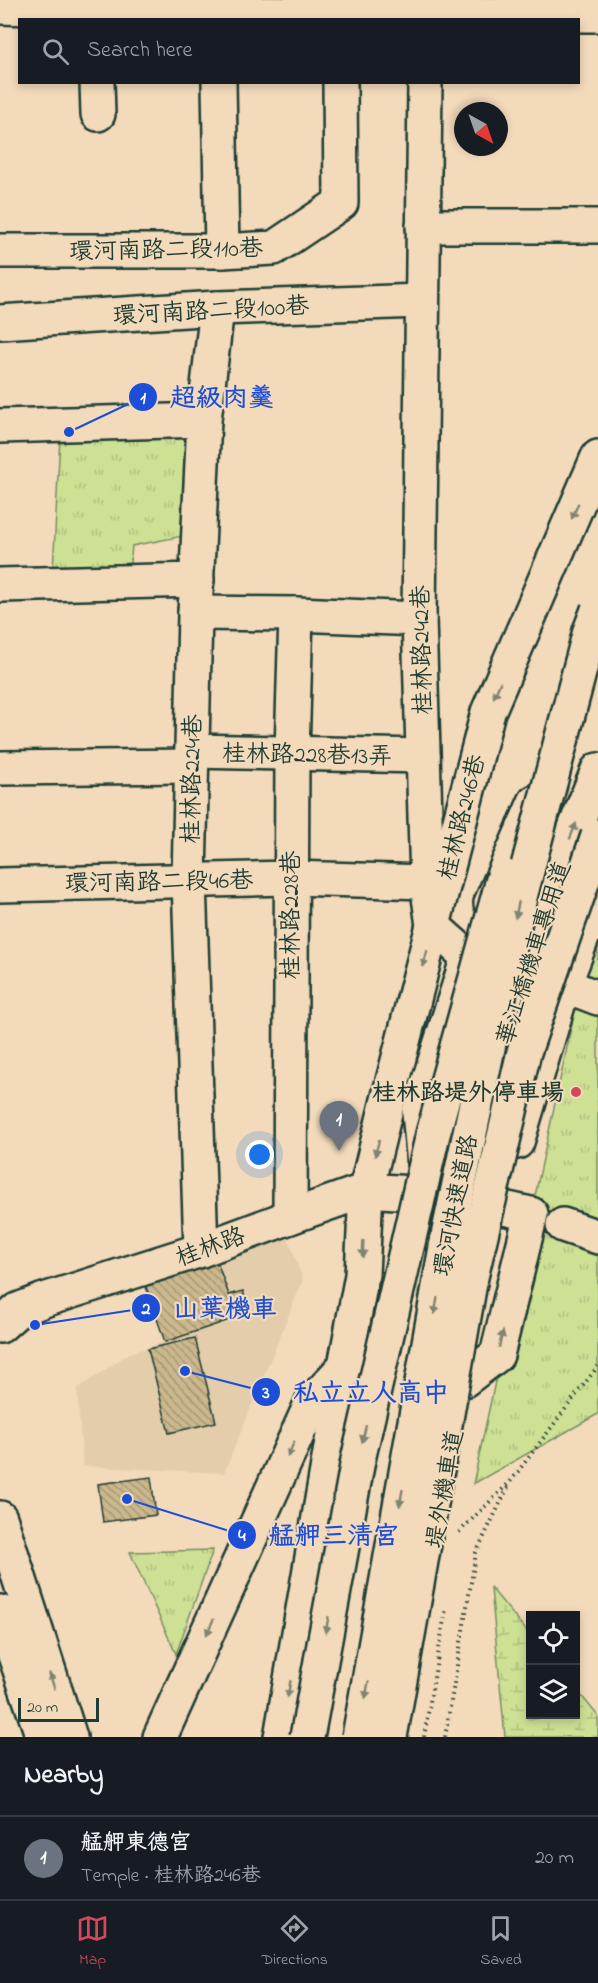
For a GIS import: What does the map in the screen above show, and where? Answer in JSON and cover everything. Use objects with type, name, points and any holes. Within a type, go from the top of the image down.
[{"type":"main road","points":[[0,7],[97,15],[218,17],[339,17],[427,11],[598,15]]},
{"type":"main road","points":[[97,84],[98,114]]},
{"type":"main road","points":[[219,84],[222,251]]},
{"type":"main road","name":"環河南路二段110巷","points":[[0,251],[222,251],[274,248],[342,203],[340,84]]},
{"type":"main road","name":"桂林路242巷","points":[[426,84],[419,619],[427,882],[433,926]]},
{"type":"main road","points":[[423,226],[598,226]]},
{"type":"main road","name":"環河南路二段100巷","points":[[0,322],[217,308],[422,301]]},
{"type":"main road","name":"桂林路224巷","points":[[201,1250],[189,880],[191,759],[204,420],[217,308]]},
{"type":"main road","points":[[0,426],[204,420]]},
{"type":"main road","name":"桂林路246巷","points":[[281,1737],[362,1275],[366,1190],[488,712],[598,457]]},
{"type":"main road","points":[[0,585],[197,580]]},
{"type":"main road","points":[[195,613],[419,619]]},
{"type":"main road","name":"桂林路228巷","points":[[290,1216],[290,878],[296,614]]},
{"type":"main road","points":[[332,1737],[428,1210],[419,1112],[468,957],[595,632]]},
{"type":"main road","points":[[307,1737],[358,1460],[433,1134],[532,781],[595,632]]},
{"type":"main road","name":"環河快速道路","points":[[359,1737],[448,1236],[520,897],[595,632]]},
{"type":"main road","name":"桂林路228巷13弄","points":[[0,768],[292,753],[423,756]]},
{"type":"main road","name":"華江橋機車專用道","points":[[427,1194],[478,1124],[561,863],[598,770]]},
{"type":"main road","name":"環河快速道路","points":[[390,1737],[474,1266],[524,1052],[598,836]]},
{"type":"main road","name":"環河南路二段46巷","points":[[0,885],[290,878],[427,882]]},
{"type":"main road","name":"堤外機車道","points":[[400,1737],[464,1380],[464,1354],[497,1207],[564,985],[598,896]]},
{"type":"main road","points":[[433,926],[468,957]]},
{"type":"main road","points":[[564,985],[598,998]]},
{"type":"main road","name":"桂林路","points":[[0,1326],[18,1310],[201,1250],[366,1190],[427,1194],[497,1207]]},
{"type":"main road","points":[[563,1225],[598,1237]]},
{"type":"main road","points":[[160,1737],[312,1401],[345,1366]]},
{"type":"main road","points":[[0,1518],[70,1737]]},
{"type":"main road","points":[[0,1612],[43,1737]]},
{"type":"path","points":[[457,1542],[459,1530],[510,1482],[598,1366]]},
{"type":"path","points":[[444,1737],[476,1553],[510,1482]]},
{"type":"path","points":[[424,1737],[447,1599]]},
{"type":"shaded area","points":[[287,1235],[303,1280],[224,1473],[83,1466],[77,1389],[130,1353],[165,1342],[145,1284]]},
{"type":"green space","points":[[188,432],[183,536],[132,546],[130,566],[53,571],[60,438]]},
{"type":"green space","name":"桂林路堤外停車場","points":[[598,936],[598,1414],[473,1484],[583,973]]},
{"type":"green space","points":[[213,1550],[176,1654],[130,1552]]},
{"type":"green space","points":[[491,1588],[526,1630],[526,1719],[580,1719],[580,1694],[598,1716],[598,1737],[505,1737]]},
{"type":"building","points":[[216,1259],[229,1295],[243,1291],[250,1313],[165,1342],[145,1284]]},
{"type":"building","points":[[195,1338],[216,1422],[169,1433],[148,1349]]},
{"type":"building","points":[[151,1477],[156,1515],[103,1522],[98,1484]]},
{"type":"place","name":"超級肉羹","points":[[69,432]]},
{"type":"place","name":"桂林路堤外停車場","points":[[576,1092]]},
{"type":"place","name":"艋舺東德宮","points":[[339,1151]]},
{"type":"place","name":"山葉機車","points":[[35,1325]]},
{"type":"place","name":"私立立人高中","points":[[185,1371]]},
{"type":"place","name":"艋舺三清宮","points":[[127,1499]]}]
